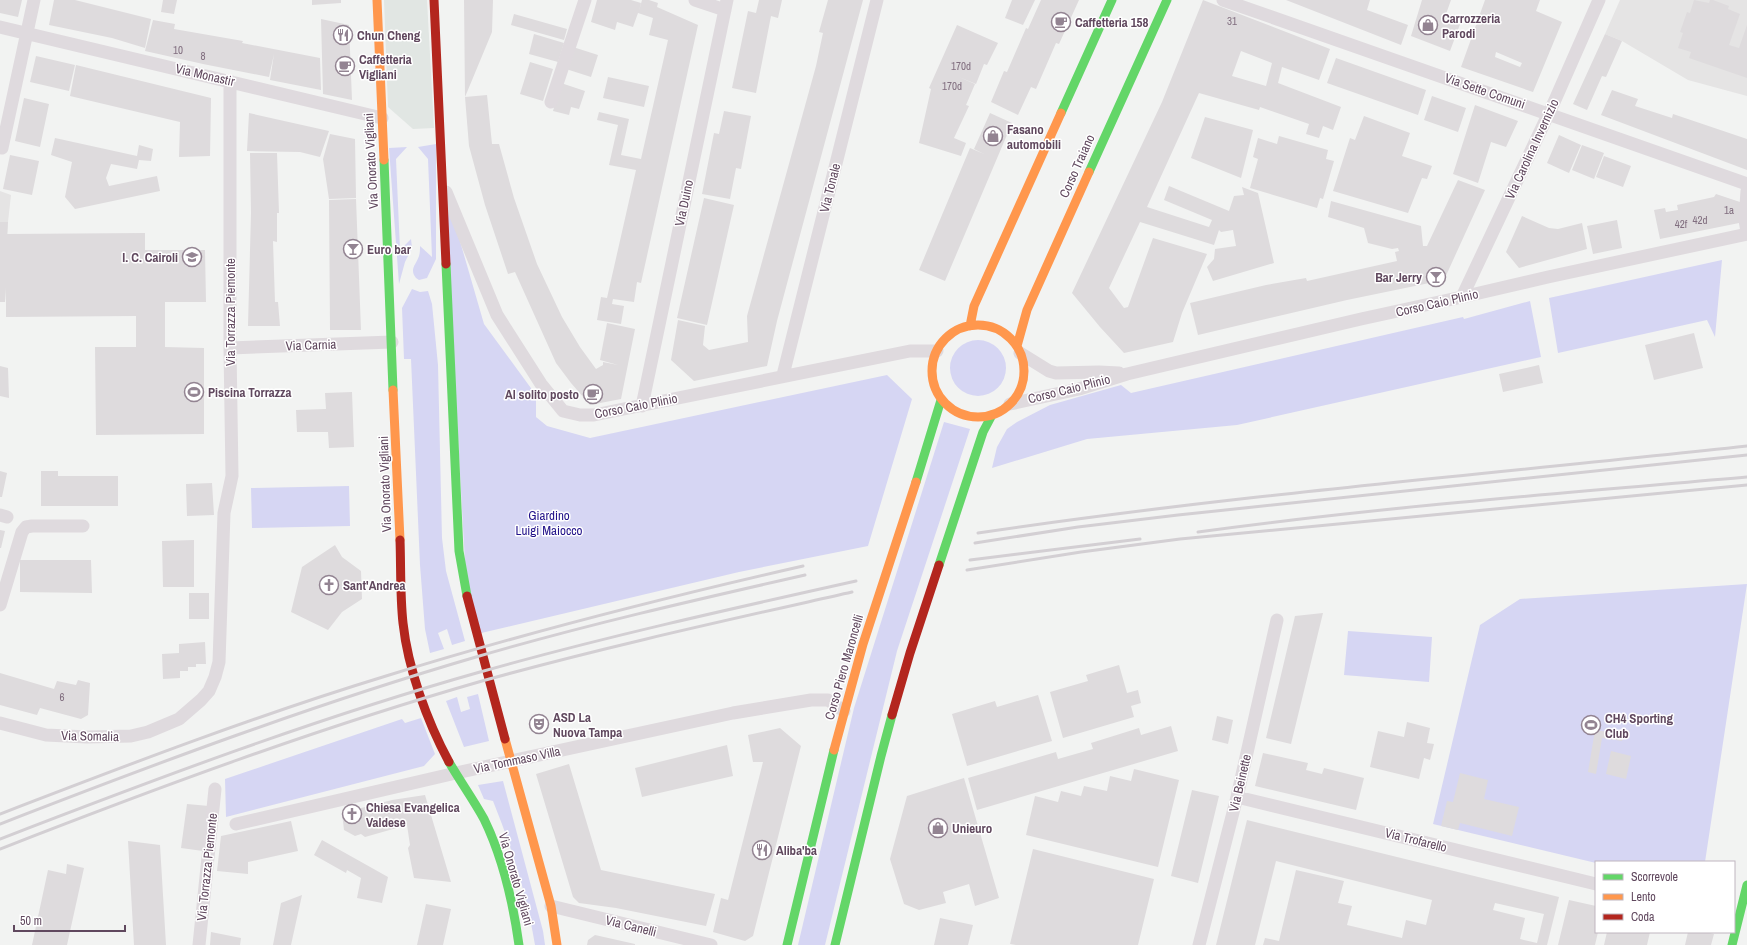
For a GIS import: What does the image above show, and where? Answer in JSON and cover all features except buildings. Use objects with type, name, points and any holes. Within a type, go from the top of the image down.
[{"type":"main road","name":"Via Onorato Vigliani","points":[[377,0],[403,623],[409,654],[426,710],[444,752],[484,820],[496,848],[516,921],[519,945]]},
{"type":"main road","name":"Via Onorato Vigliani","points":[[434,0],[444,186],[449,360],[459,551],[467,598],[551,906],[557,945]]},
{"type":"main road","points":[[970,326],[974,306],[1112,0]]},
{"type":"main road","name":"Corso Traiano","points":[[1018,349],[1027,310],[1167,0]]},
{"type":"main road","points":[[981,326],[999,331],[1007,336],[1018,349],[1022,359],[1022,384],[1010,404],[992,415],[979,417],[967,416],[958,413],[941,400],[935,390],[933,364],[937,351],[942,341],[950,333],[960,328],[981,326]]},
{"type":"main road","name":"Corso Piero Maroncelli","points":[[787,945],[844,711],[863,644],[941,400]]},
{"type":"main road","points":[[835,945],[881,756],[910,653],[983,432],[992,415]]},
{"type":"main road","points":[[1736,918],[1747,885]]},
{"type":"main road","points":[[1732,945],[1734,933]]},
{"type":"street","points":[[1,148],[34,0]]},
{"type":"street","points":[[551,102],[585,0]]},
{"type":"street","points":[[695,0],[726,5]]},
{"type":"street","name":"Via Tonale","points":[[783,375],[877,0]]},
{"type":"street","name":"Via Sette Comuni","points":[[1223,0],[1747,184]]},
{"type":"street","name":"Via Carolina Invernizio","points":[[1462,297],[1599,0]]},
{"type":"street","name":"Via Duino","points":[[642,406],[726,5]]},
{"type":"street","name":"Via Monastir","points":[[0,27],[382,118]]},
{"type":"street","name":"Via Torrazza Piemonte","points":[[179,719],[209,691],[219,662],[224,513],[232,476],[230,348],[230,81]]},
{"type":"street","name":"Corso Caio Plinio","points":[[444,186],[497,314],[541,384],[563,410],[580,415],[594,415],[910,350],[937,351]]},
{"type":"street","points":[[1747,191],[1745,220],[1747,233]]},
{"type":"street","name":"Corso Caio Plinio","points":[[1010,404],[1079,389],[1127,374],[1548,277],[1747,233]]},
{"type":"street","name":"Via Carnia","points":[[230,348],[392,342]]},
{"type":"street","name":"Corso Caio Plinio","points":[[1018,349],[1049,371],[1056,373],[1099,372],[1127,374]]},
{"type":"street","points":[[0,605],[22,532],[26,527],[83,526]]},
{"type":"street","name":"Via Beinette","points":[[1199,945],[1237,796],[1277,620]]},
{"type":"street","name":"Via Tommaso Villa","points":[[236,824],[733,713],[811,700],[828,700],[844,711]]},
{"type":"street","name":"Via Somalia","points":[[0,723],[46,735],[102,737],[131,736],[164,726],[179,719]]},
{"type":"street","name":"Via Torrazza Piemonte","points":[[199,945],[215,789]]},
{"type":"street","name":"Via Trofarello","points":[[1237,796],[1595,884]]},
{"type":"street","name":"Via Canelli","points":[[551,906],[711,945]]},
{"type":"shaded area","points":[[384,0],[427,0],[434,128],[413,129],[388,107]]},
{"type":"shaded area","points":[[1620,0],[1747,0],[1747,96],[1688,80],[1622,41],[1605,34]]},
{"type":"shaded area","points":[[0,191],[11,195],[8,222],[5,302],[0,302]]},
{"type":"green space","points":[[436,144],[436,259],[427,278],[419,280],[414,275],[413,269],[419,256],[420,246],[432,257],[428,159],[418,147]]},
{"type":"green space","points":[[407,147],[396,159],[400,250],[411,239],[412,248],[405,262],[399,284],[389,148]]},
{"type":"green space","name":"Giardino Luigi Maiocco","points":[[444,186],[484,324],[536,395],[536,417],[547,426],[590,438],[887,375],[912,399],[868,546],[739,572],[477,634],[467,598]]},
{"type":"green space","points":[[1722,260],[1715,337],[1707,320],[1558,353],[1549,298]]},
{"type":"green space","points":[[412,289],[420,292],[428,291],[432,304],[438,365],[442,538],[446,571],[465,641],[452,645],[447,629],[438,633],[444,649],[430,653],[425,629],[420,565],[411,359],[404,359],[402,308]]},
{"type":"green space","points":[[1530,301],[1541,357],[1237,425],[1087,439],[992,468],[997,447],[1007,429],[1017,422],[1050,405],[1121,385],[1131,393],[1463,317],[1464,319]]},
{"type":"green space","points":[[978,340],[989,342],[998,348],[1004,357],[1006,368],[1004,379],[998,388],[989,394],[978,396],[967,394],[958,388],[952,379],[950,368],[952,357],[958,348],[967,342]]},
{"type":"green space","points":[[944,422],[970,429],[897,651],[825,945],[798,945],[854,708]]},
{"type":"green space","points":[[349,486],[350,526],[252,528],[251,488]]},
{"type":"green space","name":"CH4 Sporting Club","points":[[1747,584],[1705,861],[1595,861],[1595,863],[1433,824],[1480,625],[1520,599]]},
{"type":"green space","points":[[1348,631],[1432,637],[1429,682],[1344,675]]},
{"type":"green space","points":[[478,694],[489,741],[464,747],[446,701],[457,697],[461,712],[470,709],[467,697]]},
{"type":"green space","points":[[421,718],[435,754],[424,766],[226,817],[225,779],[402,719],[405,723]]},
{"type":"green space","points":[[503,781],[543,931],[545,945],[535,945],[528,908],[506,836],[493,801],[484,799],[478,785]]},
{"type":"railway","points":[[978,533],[1170,507],[1266,496],[1747,446]]},
{"type":"railway","points":[[975,543],[1078,527],[1178,515],[1747,455]]},
{"type":"railway","points":[[1198,532],[1403,508],[1747,477]]},
{"type":"railway","points":[[967,570],[1081,552],[1180,539],[1747,485]]},
{"type":"railway","points":[[970,560],[1140,539]]},
{"type":"railway","points":[[0,814],[143,759],[337,691],[490,645],[594,617],[803,566]]},
{"type":"railway","points":[[0,824],[236,735],[416,675],[517,645],[681,603],[805,575]]},
{"type":"railway","points":[[0,839],[238,750],[419,690],[527,659],[620,635],[856,581]]},
{"type":"railway","points":[[0,849],[239,759],[421,699],[482,681],[666,634],[852,592]]},
{"type":"traffic: fast","points":[[1061,113],[1112,0]]},
{"type":"traffic: fast","points":[[1089,172],[1167,0]]},
{"type":"traffic: fast","points":[[384,160],[393,390]]},
{"type":"traffic: fast","points":[[446,264],[459,551],[467,596]]},
{"type":"traffic: fast","points":[[916,482],[941,400]]},
{"type":"traffic: fast","points":[[939,565],[983,432],[992,415]]},
{"type":"traffic: fast","points":[[835,945],[892,715]]},
{"type":"traffic: fast","points":[[787,945],[834,750]]},
{"type":"traffic: fast","points":[[449,762],[484,819],[497,849],[514,913],[519,945]]},
{"type":"traffic: fast","points":[[1732,945],[1747,885]]},
{"type":"traffic: slow","points":[[377,0],[384,160]]},
{"type":"traffic: slow","points":[[970,326],[974,306],[1061,113]]},
{"type":"traffic: slow","points":[[1017,346],[1027,310],[1089,172]]},
{"type":"traffic: slow","points":[[978,325],[996,329],[1010,339],[1020,353],[1024,371],[1020,389],[1010,403],[996,413],[978,417],[960,413],[946,403],[936,389],[932,371],[936,353],[946,339],[960,329],[978,325]]},
{"type":"traffic: slow","points":[[393,390],[400,540]]},
{"type":"traffic: slow","points":[[834,750],[863,644],[916,482]]},
{"type":"traffic: slow","points":[[505,739],[551,906],[557,945]]},
{"type":"traffic: jam","points":[[434,0],[446,264]]},
{"type":"traffic: jam","points":[[400,540],[402,613],[409,658],[426,712],[449,762]]},
{"type":"traffic: jam","points":[[892,715],[910,653],[939,565]]},
{"type":"traffic: jam","points":[[467,596],[505,739]]},
{"type":"place","name":"Caffetteria 158","points":[[1061,22]]},
{"type":"place","name":"Carrozzeria Parodi","points":[[1428,25]]},
{"type":"place","name":"Chun Cheng","points":[[343,35]]},
{"type":"place","name":"Caffetteria Vigliani","points":[[345,66]]},
{"type":"place","name":"Fasano automobili","points":[[993,136]]},
{"type":"place","name":"Euro bar","points":[[353,249]]},
{"type":"place","name":"I. C. Cairoli","points":[[192,257]]},
{"type":"place","name":"Bar Jerry","points":[[1436,277]]},
{"type":"place","name":"Piscina Torrazza","points":[[194,392]]},
{"type":"place","name":"Al solito posto","points":[[593,394]]},
{"type":"place","name":"Sant'Andrea","points":[[329,585]]},
{"type":"place","name":"ASD La Nuova Tampa","points":[[539,724]]},
{"type":"place","name":"CH4 Sporting Club","points":[[1591,725]]},
{"type":"place","name":"Chiesa Evangelica Valdese","points":[[352,814]]},
{"type":"place","name":"Unieuro","points":[[938,828]]},
{"type":"place","name":"Aliba'ba","points":[[762,850]]}]
